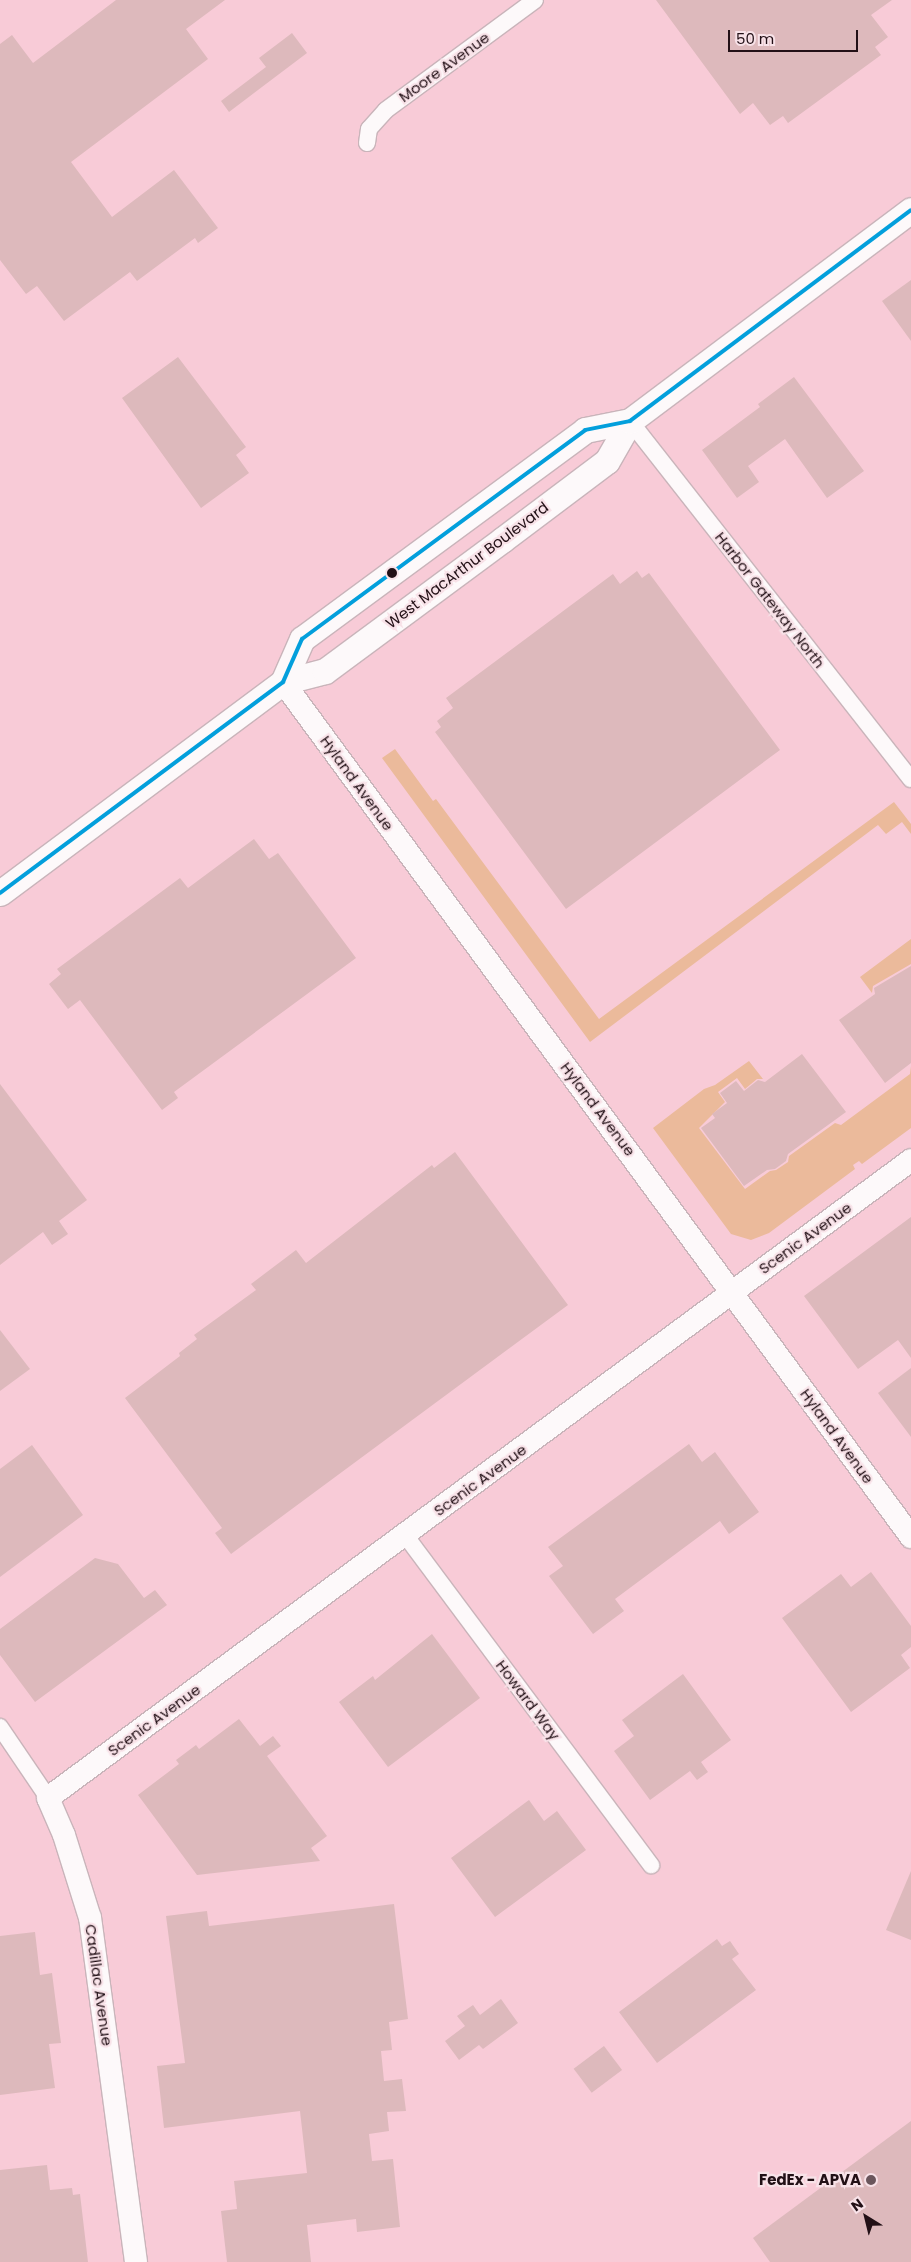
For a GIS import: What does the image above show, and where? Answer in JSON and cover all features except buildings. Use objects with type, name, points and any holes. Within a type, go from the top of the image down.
[{"type":"main road","name":"West MacArthur Boulevard","points":[[0,893],[283,682],[325,671],[607,461],[630,421],[911,210]]},
{"type":"main road","name":"West MacArthur Boulevard","points":[[283,682],[302,639],[585,430],[630,421]]},
{"type":"street","name":"Moore Avenue","points":[[367,143],[369,129],[381,114],[535,0]]},
{"type":"street","name":"Harbor Gateway North","points":[[630,421],[911,779]]},
{"type":"street","name":"Hyland Avenue","points":[[283,682],[733,1291],[911,1537]]},
{"type":"street","name":"Scenic Avenue","points":[[48,1798],[911,1160]]},
{"type":"street","name":"Howard Way","points":[[405,1535],[651,1865]]},
{"type":"street","name":"Cadillac Avenue","points":[[0,1728],[48,1798],[64,1834],[90,1918],[136,2262]]},
{"type":"shaded area","points":[[0,0],[911,0],[911,2262],[0,2262]]},
{"type":"shaded area","points":[[395,749],[433,801],[436,799],[599,1019],[894,802],[911,824],[911,834],[902,822],[886,834],[878,825],[590,1042],[382,758]]},
{"type":"shaded area","points":[[911,939],[911,964],[873,986],[872,993],[860,977]]},
{"type":"shaded area","points":[[749,1061],[763,1079],[757,1079],[745,1089],[737,1078],[718,1092],[725,1102],[699,1128],[745,1189],[770,1171],[776,1170],[788,1162],[789,1156],[835,1123],[841,1125],[910,1074],[911,1066],[911,1128],[862,1164],[859,1161],[853,1165],[855,1169],[769,1233],[751,1240],[731,1234],[653,1128],[704,1089],[715,1085]]},
{"type":"transit line","points":[[0,893],[283,682],[302,639],[585,430],[630,421],[911,210]]},
{"type":"place","name":"FedEx - APVA","points":[[871,2180]]}]
